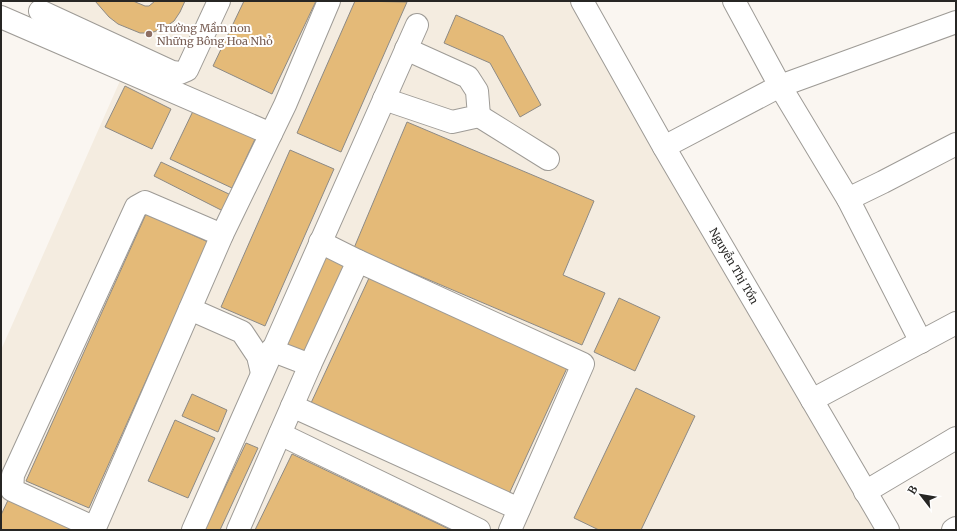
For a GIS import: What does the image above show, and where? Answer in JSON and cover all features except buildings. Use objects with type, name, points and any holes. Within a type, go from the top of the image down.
[{"type":"street","points":[[40,11],[172,72],[180,73],[187,70],[219,1]]},
{"type":"street","points":[[222,235],[145,202],[136,207],[13,475],[12,490],[95,529],[222,235],[285,105],[329,1]]},
{"type":"street","name":"Nguyễn Thị Tồn","points":[[582,1],[664,147],[888,530]]},
{"type":"street","points":[[734,1],[780,86],[848,199],[921,342]]},
{"type":"street","points":[[1,17],[271,134]]},
{"type":"street","points":[[664,147],[780,86],[956,22]]},
{"type":"street","points":[[193,530],[417,25]]},
{"type":"street","points":[[406,49],[468,77],[477,91],[479,116]]},
{"type":"street","points":[[384,99],[452,122],[479,116],[548,159]]},
{"type":"street","points":[[848,199],[956,144]]},
{"type":"street","points":[[320,242],[358,261],[583,364],[510,530]]},
{"type":"street","points":[[238,530],[310,365],[358,261]]},
{"type":"street","points":[[190,309],[242,332],[258,356],[262,373]]},
{"type":"street","points":[[812,400],[956,323]]},
{"type":"street","points":[[272,350],[310,365]]},
{"type":"street","points":[[292,406],[519,509]]},
{"type":"street","points":[[280,434],[479,530]]},
{"type":"street","points":[[866,492],[956,438]]},
{"type":"shaded area","name":"Trường Mầm non Những Bông Hoa Nhỏ","points":[[26,1],[215,1],[185,67],[172,68]]},
{"type":"shaded area","points":[[223,1],[572,1],[878,530],[1,530],[1,350],[131,56],[171,75]]},
{"type":"place","name":"Trường Mầm non Những Bông Hoa Nhỏ","points":[[149,34]]}]
